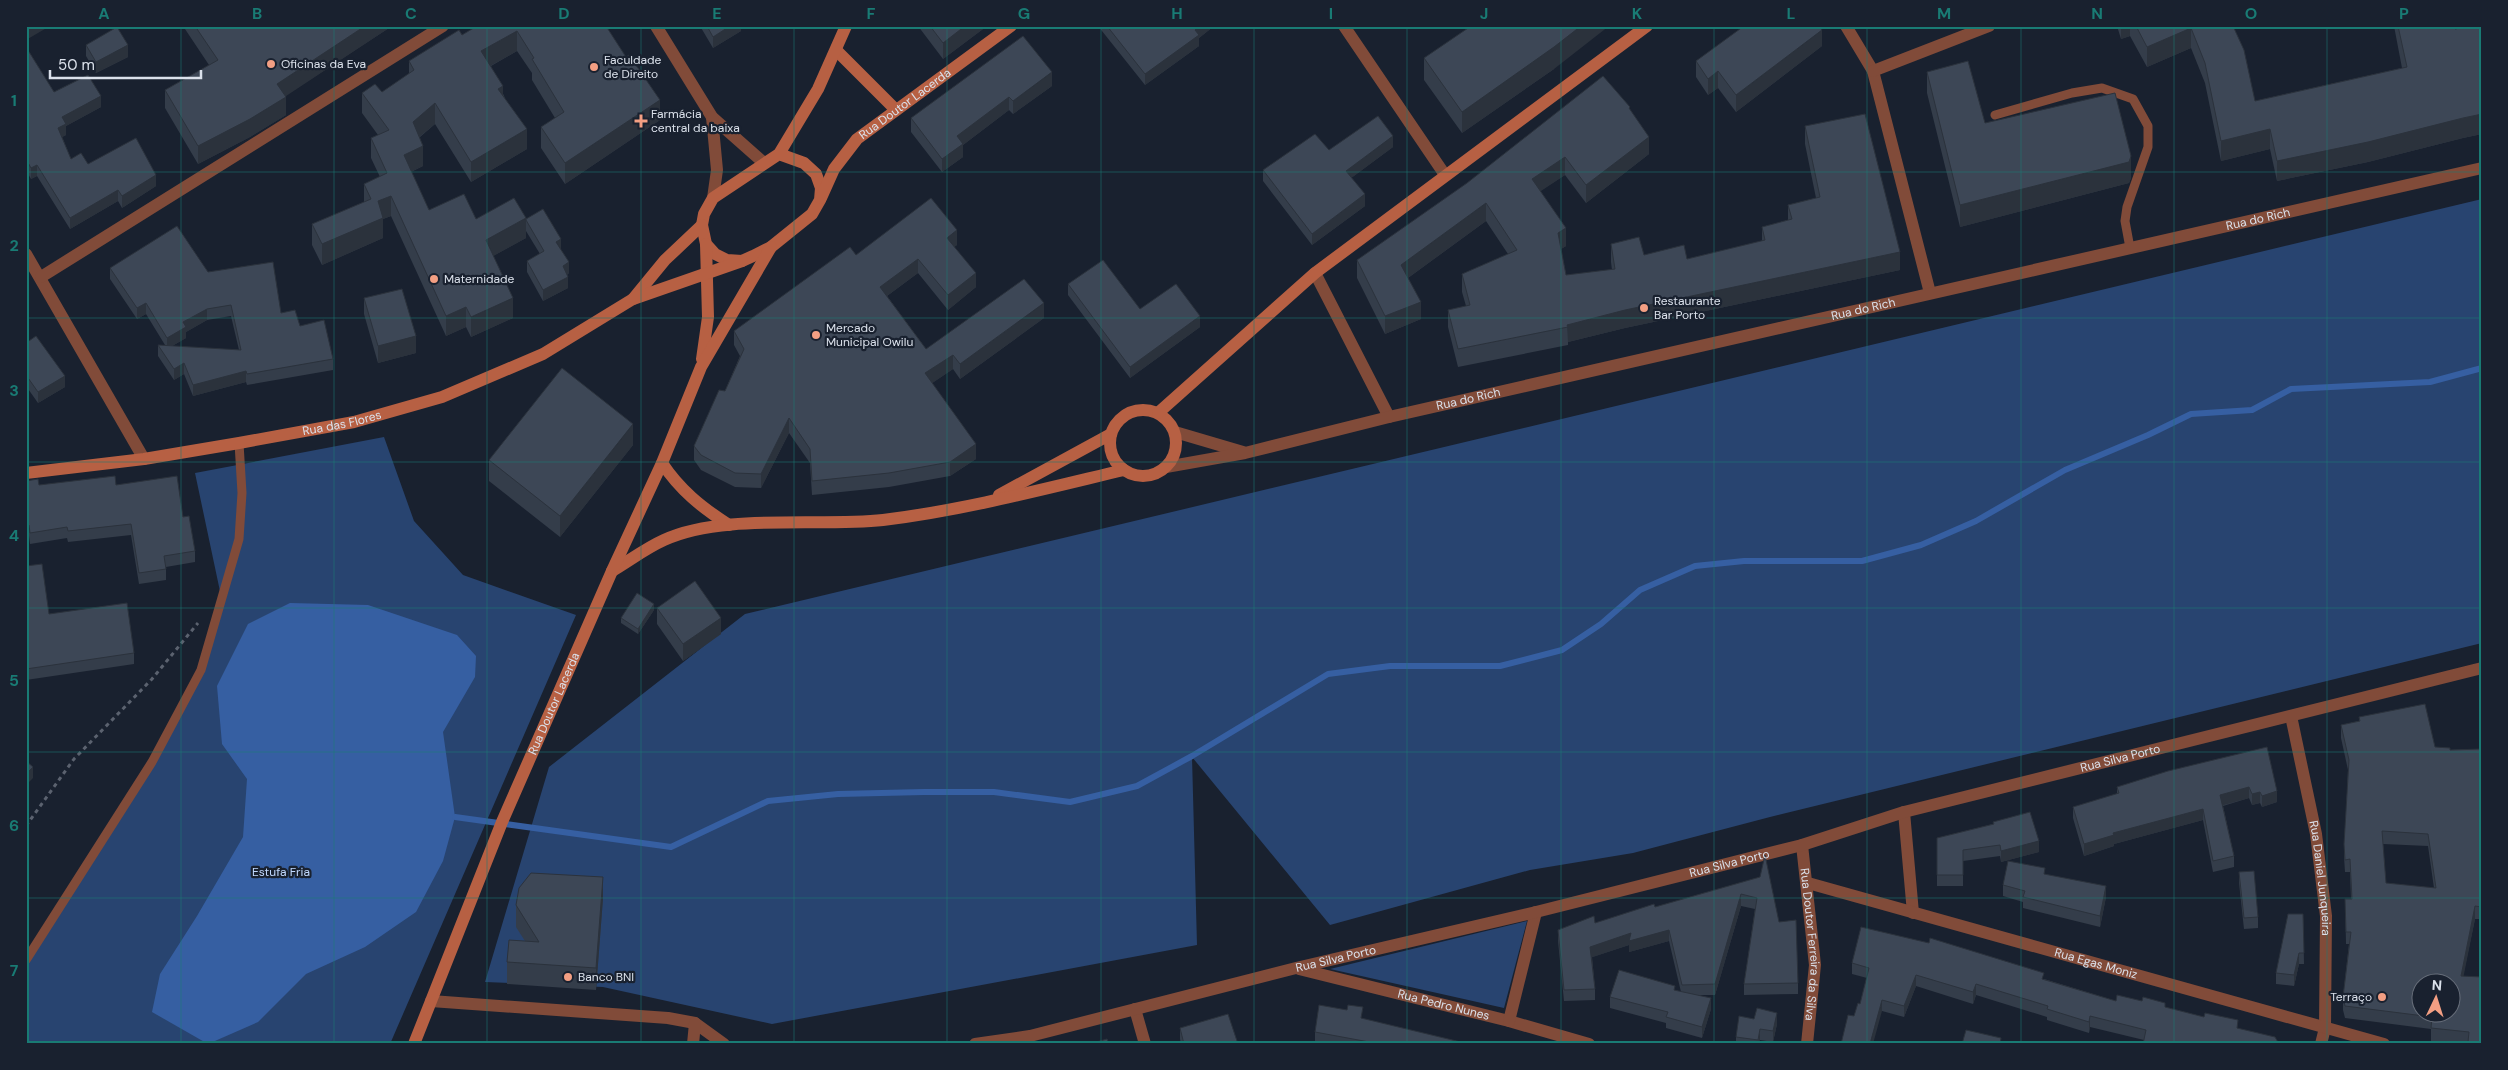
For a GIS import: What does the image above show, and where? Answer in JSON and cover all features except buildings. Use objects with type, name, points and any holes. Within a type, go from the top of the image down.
[{"type":"street","points":[[41,277],[443,26]]},
{"type":"street","points":[[656,26],[712,117],[764,163]]},
{"type":"street","points":[[713,198],[779,154],[808,106],[846,26]]},
{"type":"street","name":"Rua Doutor Lacerda","points":[[708,274],[770,246],[812,214],[834,169],[857,139],[1011,26]]},
{"type":"street","points":[[1344,26],[1445,175]]},
{"type":"street","points":[[1158,413],[1315,273],[1647,26]]},
{"type":"street","points":[[1846,26],[1873,71],[1930,293]]},
{"type":"street","points":[[1873,71],[1989,26]]},
{"type":"street","points":[[836,50],[896,110]]},
{"type":"street","points":[[712,117],[717,170],[713,198],[704,214],[702,225],[706,244],[715,254],[727,260],[742,260]]},
{"type":"street","points":[[779,154],[804,163],[816,174],[820,188],[820,200]]},
{"type":"street","name":"Rua do Rich","points":[[1166,467],[1245,452],[1388,417],[2482,168]]},
{"type":"street","name":"Rua das Flores","points":[[633,299],[665,260],[702,225]]},
{"type":"street","name":"Rua Doutor Lacerda","points":[[701,367],[708,317],[706,244]]},
{"type":"street","name":"Rua Doutor Lacerda","points":[[414,1044],[502,822],[612,571],[662,463],[701,367],[770,246]]},
{"type":"street","points":[[26,254],[41,277],[144,459]]},
{"type":"street","points":[[1315,273],[1388,417]]},
{"type":"street","name":"Rua das Flores","points":[[26,473],[144,459],[354,422],[442,397],[543,354],[633,299],[708,274]]},
{"type":"street","points":[[612,571],[665,540],[688,532],[729,525],[882,520],[984,504],[1124,470],[1145,476],[1166,467],[1173,457],[1177,445],[1175,432],[1168,421],[1158,413],[1146,410],[1133,411],[1115,424],[1111,434],[1112,454],[1124,470]]},
{"type":"street","name":"Rua do Rich","points":[[1175,432],[1245,452]]},
{"type":"street","points":[[984,504],[1111,434]]},
{"type":"street","points":[[662,463],[687,495],[704,509],[729,525]]},
{"type":"street","name":"Rua Silva Porto","points":[[975,1044],[1030,1036],[1296,968],[1536,912],[1802,845],[1904,812],[2482,668]]},
{"type":"street","name":"Rua Daniel Junqueira","points":[[2291,716],[2316,834],[2326,916],[2325,1028],[2321,1044]]},
{"type":"street","points":[[1904,812],[1913,913]]},
{"type":"street","name":"Rua Doutor Ferreira da Silva","points":[[1802,845],[1808,883],[1816,965],[1807,1044]]},
{"type":"street","name":"Rua Egas Moniz","points":[[1808,883],[2384,1044]]},
{"type":"street","points":[[1509,1021],[1536,912]]},
{"type":"street","name":"Rua Pedro Nunes","points":[[1296,968],[1509,1021],[1589,1044]]},
{"type":"street","points":[[431,1001],[644,1015],[694,1023],[724,1044]]},
{"type":"street","points":[[1136,1010],[1145,1044]]},
{"type":"street","points":[[693,1044],[694,1023]]},
{"type":"lane","points":[[1995,115],[2072,94],[2102,88],[2133,99],[2148,126],[2148,147],[2127,207],[2125,221],[2130,248]]},
{"type":"lane","points":[[26,960],[152,762],[201,670],[238,539],[242,493],[239,443]]},
{"type":"path","points":[[26,826],[74,759],[152,679],[202,619]]},
{"type":"green space","points":[[2482,199],[2482,643],[1770,817],[1633,853],[1530,870],[1330,925],[1192,757],[1197,945],[772,1024],[603,987],[485,982],[549,767],[745,614]]},
{"type":"green space","name":"Estufa Fria","points":[[384,437],[414,521],[463,575],[576,615],[390,1044],[26,1044],[26,960],[152,762],[201,670],[221,596],[195,473]]},
{"type":"green space","points":[[1527,921],[1504,1008],[1330,969]]},
{"type":"shaded area","points":[[290,603],[368,605],[457,635],[476,656],[475,677],[443,732],[455,817],[443,861],[416,912],[365,947],[306,974],[258,1022],[208,1044],[152,1012],[160,974],[197,916],[243,837],[247,779],[222,744],[217,686],[248,624]]},
{"type":"waterway","points":[[455,817],[671,847],[768,801],[838,794],[994,792],[1070,802],[1137,786],[1192,756],[1328,674],[1390,666],[1500,666],[1562,650],[1601,624],[1640,590],[1695,566],[1744,561],[1862,561],[1921,545],[1976,521],[2065,470],[2148,435],[2191,414],[2252,410],[2291,389],[2430,382],[2482,368]]},
{"type":"place","name":"Oficinas da Eva","points":[[271,64]]},
{"type":"place","name":"Faculdade de Direito","points":[[594,67]]},
{"type":"place","name":"Farmácia central da baixa","points":[[641,121]]},
{"type":"place","name":"Maternidade","points":[[434,279]]},
{"type":"place","name":"Restaurante Bar Porto","points":[[1644,308]]},
{"type":"place","name":"Mercado Municipal Owilu","points":[[816,335]]},
{"type":"place","name":"Banco BNI","points":[[568,977]]},
{"type":"place","name":"Terraço","points":[[2382,997]]}]
